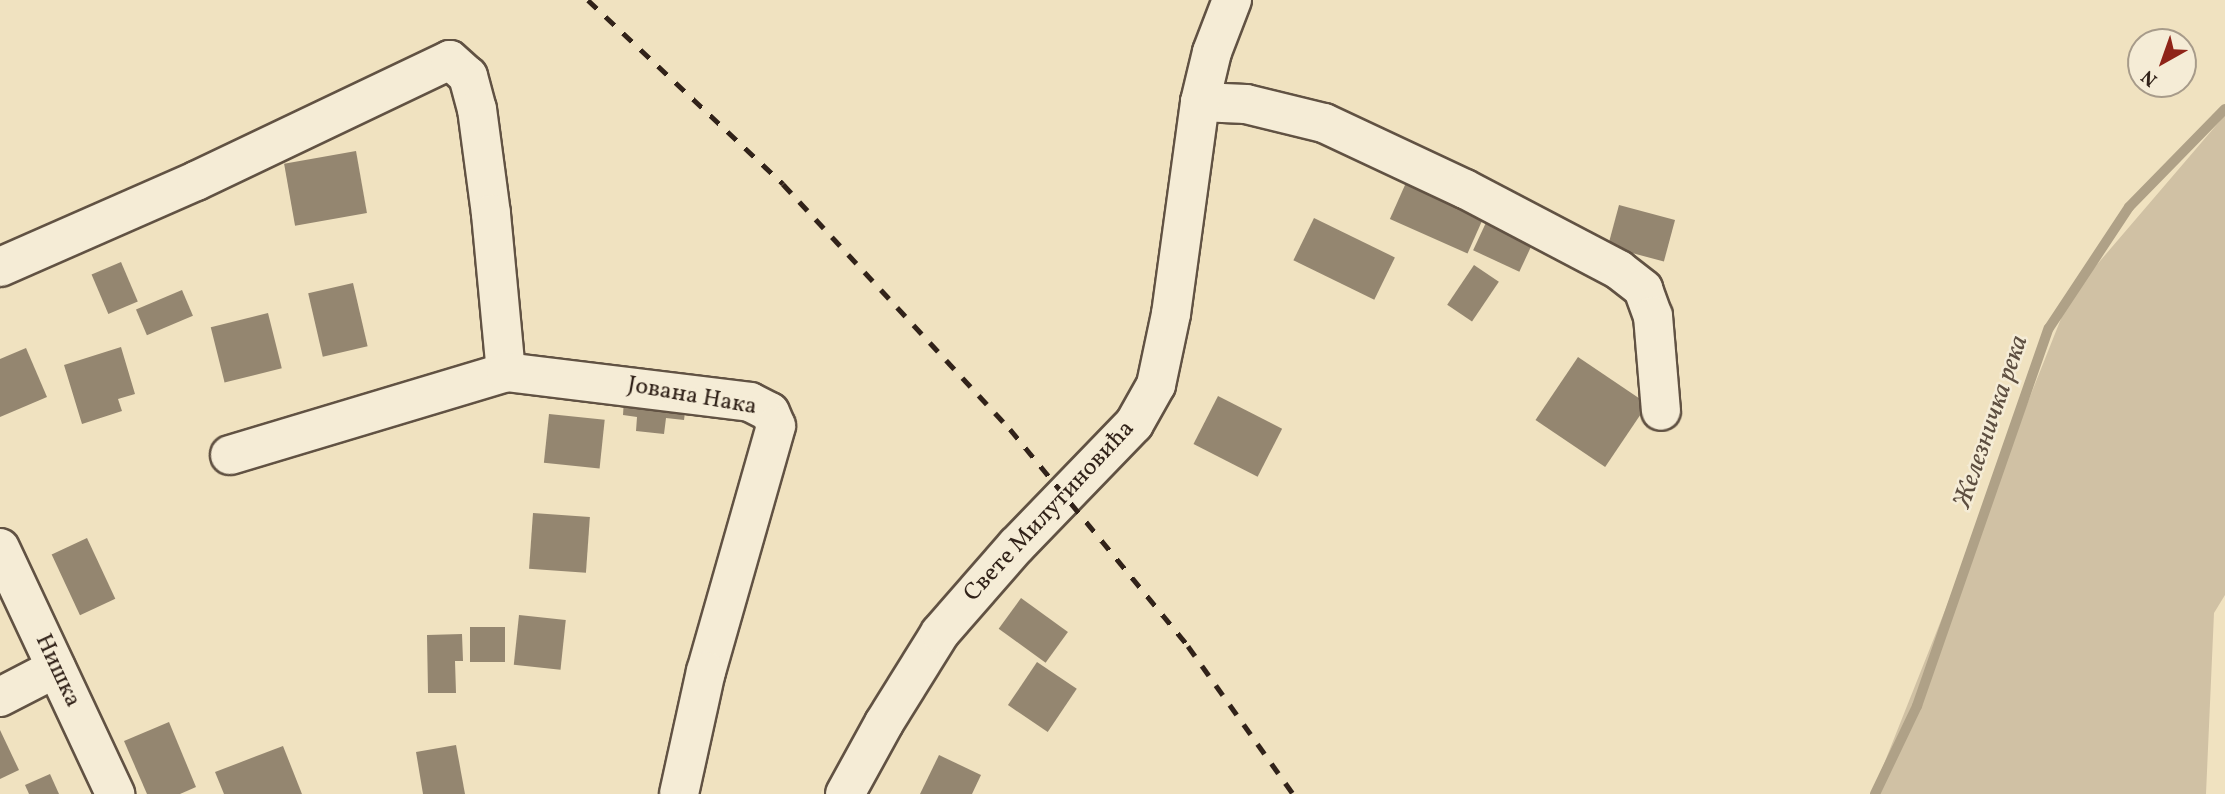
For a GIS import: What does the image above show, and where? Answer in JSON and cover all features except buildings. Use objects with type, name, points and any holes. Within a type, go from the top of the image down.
[{"type":"street","name":"Свете Милутиновића","points":[[845,794],[884,723],[940,633],[1016,546],[1134,424],[1156,385],[1171,314],[1200,102],[1212,52],[1232,0]]},
{"type":"street","points":[[0,267],[196,181],[450,61],[468,76],[477,109],[491,214],[506,372]]},
{"type":"street","points":[[1200,102],[1246,104],[1324,123],[1465,189],[1619,270],[1643,289],[1653,316],[1661,411]]},
{"type":"street","name":"Јована Нака","points":[[230,455],[506,372],[750,402],[770,412],[774,420],[767,461],[706,671],[679,794]]},
{"type":"street","name":"Нишка","points":[[0,548],[115,794]]},
{"type":"street","points":[[0,697],[56,668]]},
{"type":"shaded area","points":[[2225,115],[2225,595],[2214,613],[2206,794],[1872,794],[2070,296]]},
{"type":"waterway","name":"Железничка река","points":[[1875,794],[1917,706],[2049,328],[2129,207],[2225,109]]},
{"type":"railway","points":[[588,0],[783,184],[1010,429],[1188,646],[1293,794]]}]
